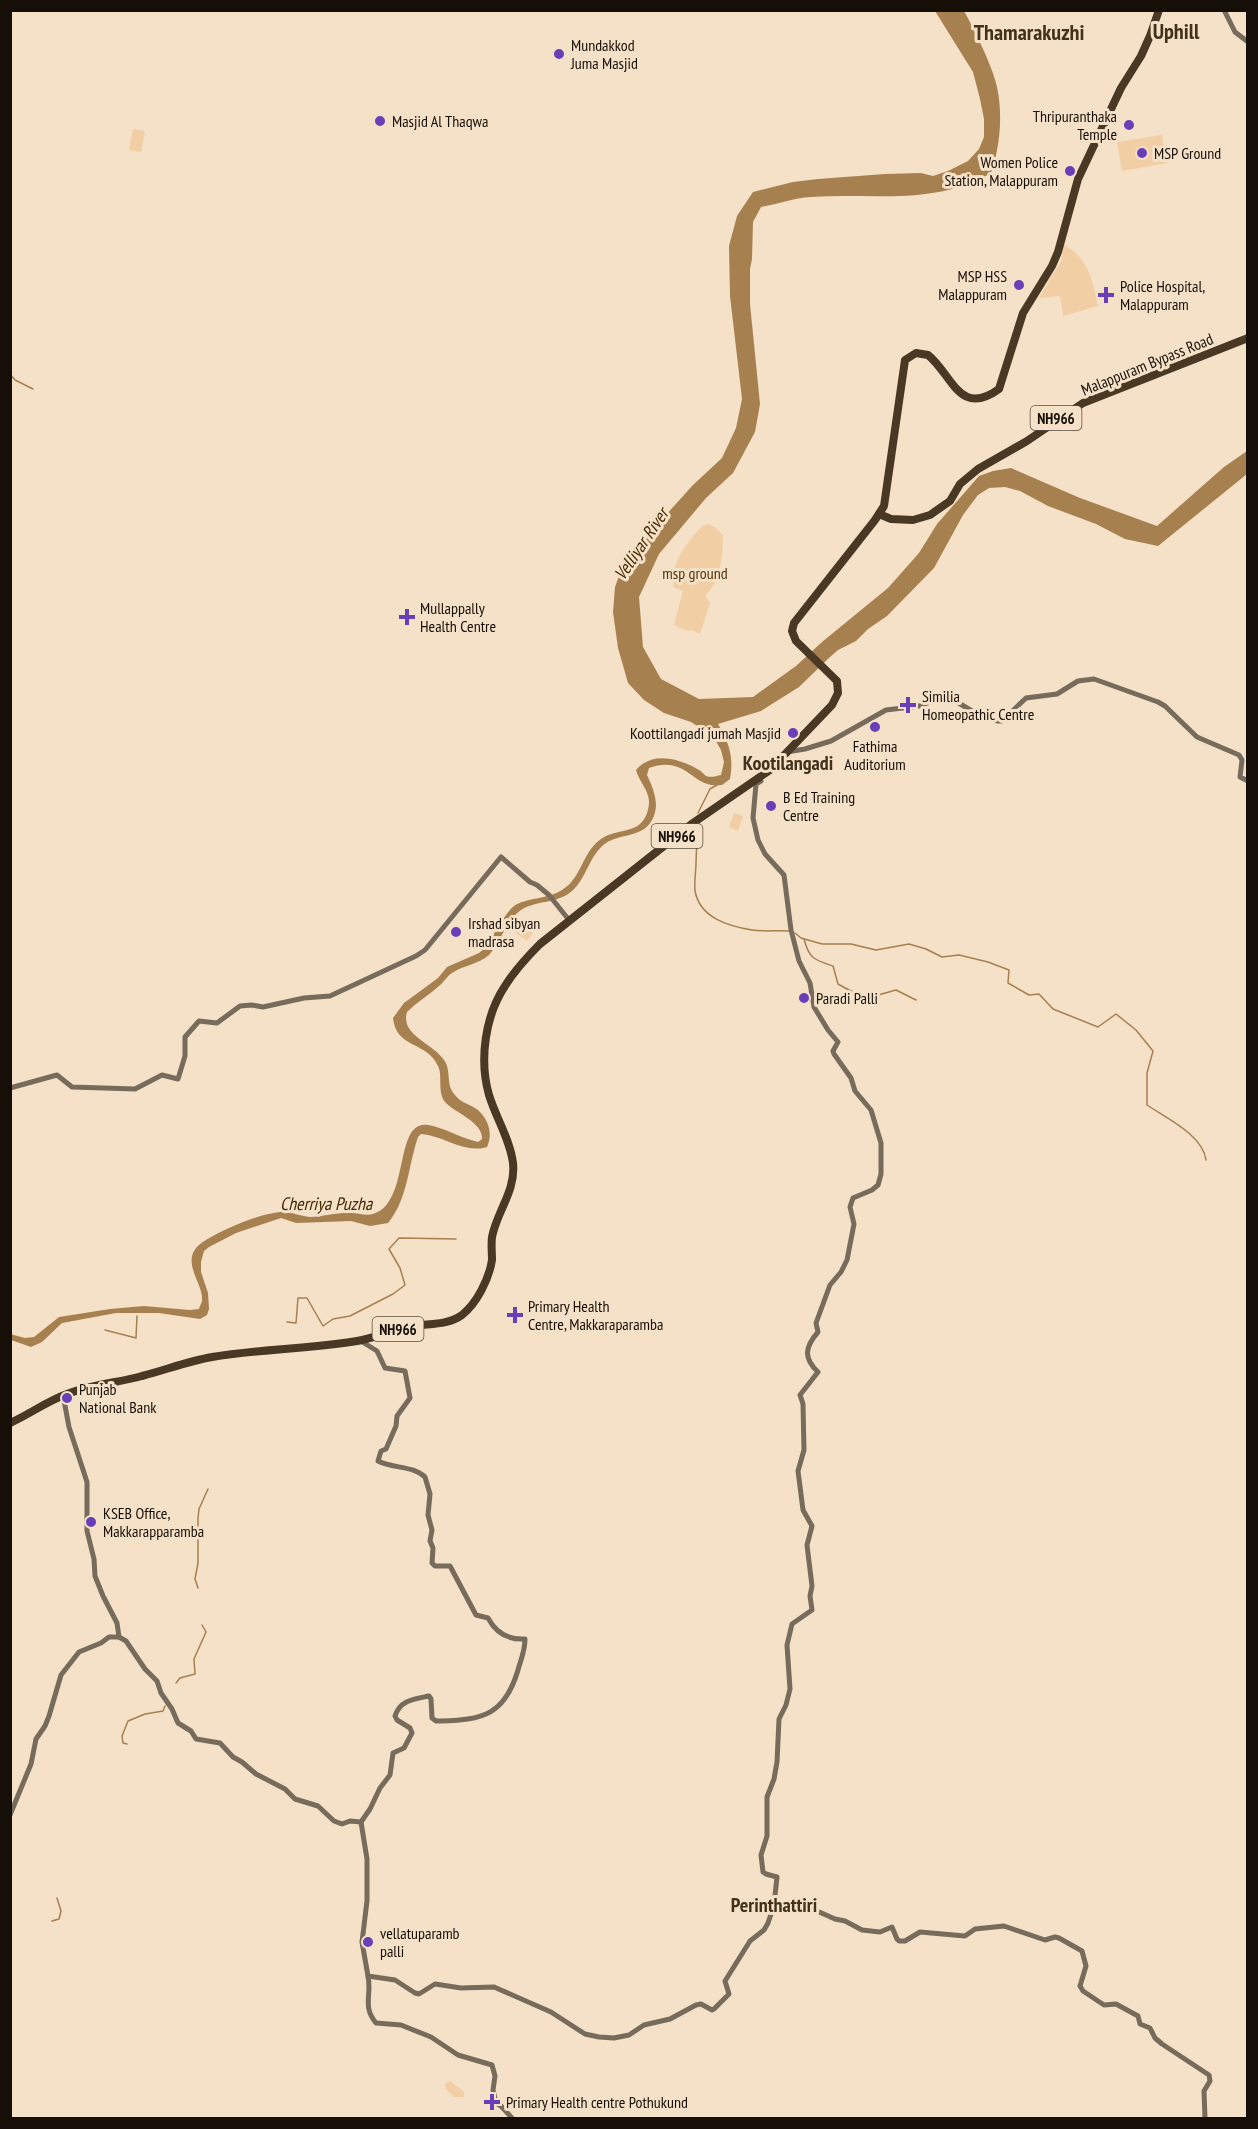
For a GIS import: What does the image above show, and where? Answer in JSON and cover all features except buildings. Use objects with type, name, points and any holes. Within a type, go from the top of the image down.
[{"type":"highway","points":[[891,517],[885,509],[885,502],[905,360],[916,353],[928,355],[954,389],[965,396],[980,399],[999,389],[1023,313],[1053,266],[1078,179],[1121,88],[1141,56],[1159,10]]},
{"type":"highway","name":"Malappuram Bypass Road","points":[[891,517],[913,520],[942,508],[950,501],[965,478],[1083,403],[1248,336]]},
{"type":"highway","points":[[878,515],[885,502]]},
{"type":"highway","name":"NH966","points":[[10,1423],[63,1395],[97,1384],[142,1376],[186,1362],[360,1340],[412,1326],[449,1321],[462,1314],[480,1292],[490,1266],[492,1237],[509,1194],[513,1170],[508,1141],[492,1103],[486,1079],[484,1056],[489,1022],[502,992],[520,964],[540,944],[693,823],[767,772],[826,713],[836,699],[837,681],[793,637],[794,623],[878,515],[891,517]]},
{"type":"main road","points":[[1224,10],[1235,32],[1248,42]]},
{"type":"main road","points":[[788,752],[831,741],[886,710],[918,706],[945,697],[977,714],[997,722],[1002,721],[1026,698],[1057,694],[1078,681],[1088,678],[1128,690],[1165,706],[1197,738],[1239,755],[1242,760],[1240,777],[1248,781]]},
{"type":"main road","points":[[368,1976],[395,1980],[419,1994],[435,1984],[461,1988],[494,1988],[551,2012],[585,2034],[599,2037],[621,2037],[629,2035],[644,2025],[670,2019],[696,2005],[701,2004],[714,2008],[728,1996],[725,1981],[727,1977],[750,1941],[764,1930],[774,1905],[777,1877],[766,1875],[763,1872],[760,1855],[767,1836],[767,1797],[777,1762],[779,1719],[790,1689],[787,1645],[792,1624],[812,1610],[810,1596],[812,1586],[807,1545],[812,1526],[803,1510],[798,1471],[804,1449],[800,1395],[818,1372],[807,1360],[807,1352],[812,1338],[818,1332],[816,1323],[830,1285],[847,1260],[854,1224],[850,1207],[853,1198],[878,1185],[882,1157],[878,1128],[871,1110],[855,1091],[851,1078],[834,1054],[833,1051],[838,1042],[814,1007],[810,983],[799,961],[791,930],[784,875],[765,854],[754,829],[754,791],[756,784],[767,775],[767,772]]},
{"type":"main road","points":[[10,1088],[57,1076],[72,1087],[112,1089],[135,1089],[162,1075],[177,1078],[185,1056],[185,1037],[197,1022],[201,1020],[217,1023],[240,1006],[263,1007],[304,998],[330,996],[416,956],[425,950],[501,857],[549,895],[570,920]]},
{"type":"main road","points":[[360,1340],[377,1351],[385,1368],[405,1371],[410,1398],[401,1408],[386,1449],[381,1451],[378,1461],[415,1470],[425,1477],[430,1494],[428,1515],[432,1530],[430,1541],[433,1548],[432,1563],[435,1566],[450,1566],[476,1615],[488,1618],[494,1628],[512,1640],[525,1639],[525,1648],[513,1688],[497,1710],[471,1719],[436,1721],[432,1718],[429,1696],[404,1702],[395,1716],[397,1720],[410,1728],[412,1733],[404,1748],[393,1753],[390,1775],[361,1822],[367,1859],[367,1901],[362,1942],[370,1985],[368,2010],[376,2023],[401,2025],[431,2037],[458,2055],[492,2065],[495,2076],[493,2091],[496,2103],[512,2118]]},
{"type":"main road","points":[[63,1395],[69,1427],[87,1482],[87,1532],[94,1559],[95,1576],[117,1623],[119,1637]]},
{"type":"main road","points":[[10,1815],[31,1764],[33,1746],[49,1716],[61,1675],[79,1652],[109,1637],[119,1637],[126,1641],[145,1669],[157,1681],[178,1723],[191,1731],[196,1739],[220,1743],[233,1757],[243,1762],[256,1774],[285,1790],[296,1799],[318,1806],[334,1821],[342,1824],[350,1821],[361,1822]]},
{"type":"main road","points":[[774,1905],[817,1911],[862,1930],[880,1932],[892,1927],[899,1941],[905,1941],[920,1932],[965,1936],[975,1929],[1004,1926],[1045,1940],[1059,1938],[1082,1951],[1086,1966],[1080,1986],[1083,1991],[1104,2005],[1116,2004],[1138,2016],[1140,2024],[1150,2028],[1155,2038],[1162,2044],[1209,2075],[1210,2081],[1204,2091],[1205,2118]]},
{"type":"green space","points":[[133,129],[145,131],[141,152],[129,150]]},
{"type":"green space","name":"MSP Ground","points":[[1162,135],[1167,163],[1122,171],[1117,142]]},
{"type":"green space","points":[[1064,245],[1079,256],[1084,263],[1098,306],[1063,316],[1060,296],[1039,298],[1061,261]]},
{"type":"green space","points":[[1080,413],[1083,429],[1073,432],[1069,416]]},
{"type":"green space","name":"msp ground","points":[[708,524],[723,535],[722,552],[715,583],[705,596],[710,603],[700,634],[674,625],[683,591],[673,587],[674,570],[679,557],[693,536]]},
{"type":"green space","points":[[734,813],[743,816],[738,831],[729,827]]},
{"type":"green space","points":[[516,918],[533,932],[527,941],[509,928]]},
{"type":"green space","points":[[450,2081],[464,2092],[464,2097],[454,2097],[446,2089],[445,2084]]},
{"type":"water","name":"Velliyar River","points":[[935,11],[964,11],[992,69],[999,98],[1000,120],[997,153],[991,173],[948,190],[925,194],[811,197],[761,207],[753,222],[750,269],[750,304],[760,404],[755,432],[733,473],[706,498],[659,554],[639,597],[643,647],[661,679],[699,699],[753,697],[796,666],[888,588],[919,553],[937,524],[979,476],[993,471],[1011,468],[1080,498],[1157,526],[1224,467],[1247,451],[1247,474],[1158,546],[1125,539],[1096,524],[1048,506],[1020,491],[1005,487],[989,488],[978,495],[963,515],[934,568],[887,616],[868,629],[856,641],[838,650],[799,687],[761,711],[718,724],[730,750],[730,779],[722,785],[712,785],[673,765],[649,768],[647,775],[656,807],[649,824],[638,832],[606,843],[600,848],[572,891],[560,898],[521,910],[511,919],[489,955],[452,973],[407,1012],[408,1027],[444,1060],[452,1091],[460,1100],[478,1110],[485,1118],[490,1132],[487,1147],[470,1148],[421,1134],[418,1137],[400,1204],[388,1223],[370,1226],[351,1221],[296,1223],[281,1218],[236,1233],[209,1247],[204,1251],[201,1272],[208,1293],[209,1309],[207,1315],[200,1319],[159,1313],[116,1313],[62,1323],[42,1342],[31,1347],[11,1340],[10,1334],[25,1338],[34,1337],[59,1317],[144,1306],[199,1309],[202,1294],[192,1266],[192,1259],[199,1245],[206,1240],[239,1224],[274,1213],[286,1212],[310,1217],[347,1213],[373,1214],[385,1207],[393,1195],[405,1148],[410,1135],[417,1127],[428,1125],[478,1142],[482,1139],[481,1133],[473,1123],[445,1102],[441,1094],[438,1066],[433,1058],[400,1035],[395,1028],[393,1018],[404,1003],[438,978],[447,967],[485,948],[514,906],[562,890],[574,879],[595,844],[608,835],[631,829],[642,822],[647,814],[649,799],[636,770],[642,764],[658,758],[666,758],[683,762],[700,770],[708,777],[721,775],[724,762],[721,750],[713,736],[691,722],[664,713],[644,700],[628,683],[618,648],[613,612],[615,587],[622,568],[636,548],[693,485],[722,458],[736,428],[742,399],[730,296],[729,246],[737,216],[753,192],[793,182],[818,179],[921,173],[933,176],[968,161],[979,149],[984,137],[984,119],[973,72]]},
{"type":"waterway","points":[[10,374],[15,380],[33,389]]},
{"type":"waterway","points":[[698,813],[710,789],[717,785]]},
{"type":"waterway","points":[[699,823],[695,891],[703,908],[716,919],[734,926],[757,931],[789,931]]},
{"type":"waterway","points":[[795,933],[801,938],[822,944],[851,944],[876,950],[909,944],[942,957],[959,955],[988,962],[1009,970],[1008,983],[1029,995],[1039,994],[1053,1009],[1098,1027],[1116,1014],[1136,1030],[1153,1051],[1147,1073],[1147,1105],[1191,1135],[1203,1151],[1206,1160]]},
{"type":"waterway","points":[[804,939],[811,955],[833,966],[838,984],[847,989],[866,996],[896,990],[916,1000]]},
{"type":"waterway","points":[[287,1322],[296,1323],[298,1298],[307,1298],[323,1326],[333,1319],[350,1316],[393,1294],[405,1285],[400,1268],[389,1249],[399,1238],[456,1239]]},
{"type":"waterway","points":[[105,1330],[136,1338],[137,1316]]},
{"type":"waterway","points":[[198,1588],[195,1579],[198,1563],[198,1518],[199,1509],[208,1489]]},
{"type":"waterway","points":[[176,1683],[180,1678],[195,1674],[194,1659],[206,1632],[202,1625]]},
{"type":"waterway","points":[[127,1744],[123,1743],[122,1736],[128,1721],[145,1714],[163,1711],[165,1706]]},
{"type":"waterway","points":[[52,1921],[59,1919],[61,1911],[57,1898]]},
{"type":"place","name":"Mundakkod Juma Masjid","points":[[559,54]]},
{"type":"place","name":"Masjid Al Thaqwa","points":[[380,121]]},
{"type":"place","name":"Thripuranthaka Temple","points":[[1129,125]]},
{"type":"place","name":"MSP Ground","points":[[1142,153]]},
{"type":"place","name":"Women Police Station, Malappuram","points":[[1070,171]]},
{"type":"place","name":"MSP HSS Malappuram","points":[[1019,285]]},
{"type":"place","name":"Police Hospital, Malappuram","points":[[1106,295]]},
{"type":"place","name":"Mullappally Health Centre","points":[[407,617]]},
{"type":"place","name":"Similia Homeopathic Centre","points":[[908,705]]},
{"type":"place","name":"Fathima Auditorium","points":[[875,727]]},
{"type":"place","name":"Koottilangadi jumah Masjid","points":[[793,733]]},
{"type":"place","name":"B Ed Training Centre","points":[[771,806]]},
{"type":"place","name":"Irshad sibyan madrasa","points":[[456,932]]},
{"type":"place","name":"Paradi Palli","points":[[804,998]]},
{"type":"place","name":"Primary Health Centre, Makkaraparamba","points":[[515,1315]]},
{"type":"place","name":"Punjab National Bank","points":[[67,1398]]},
{"type":"place","name":"KSEB Office, Makkarapparamba","points":[[91,1522]]},
{"type":"place","name":"vellatuparamb palli","points":[[368,1942]]},
{"type":"place","name":"Primary Health centre Pothukund","points":[[492,2102]]},
{"type":"district","name":"Uphill","points":[[1176,31]]},
{"type":"district","name":"Thamarakuzhi","points":[[1029,32]]},
{"type":"district","name":"Kootilangadi","points":[[788,763]]},
{"type":"district","name":"Perinthattiri","points":[[774,1905]]},
{"type":"water label","name":"Cherriya Puzha","points":[[326,1203]]}]
